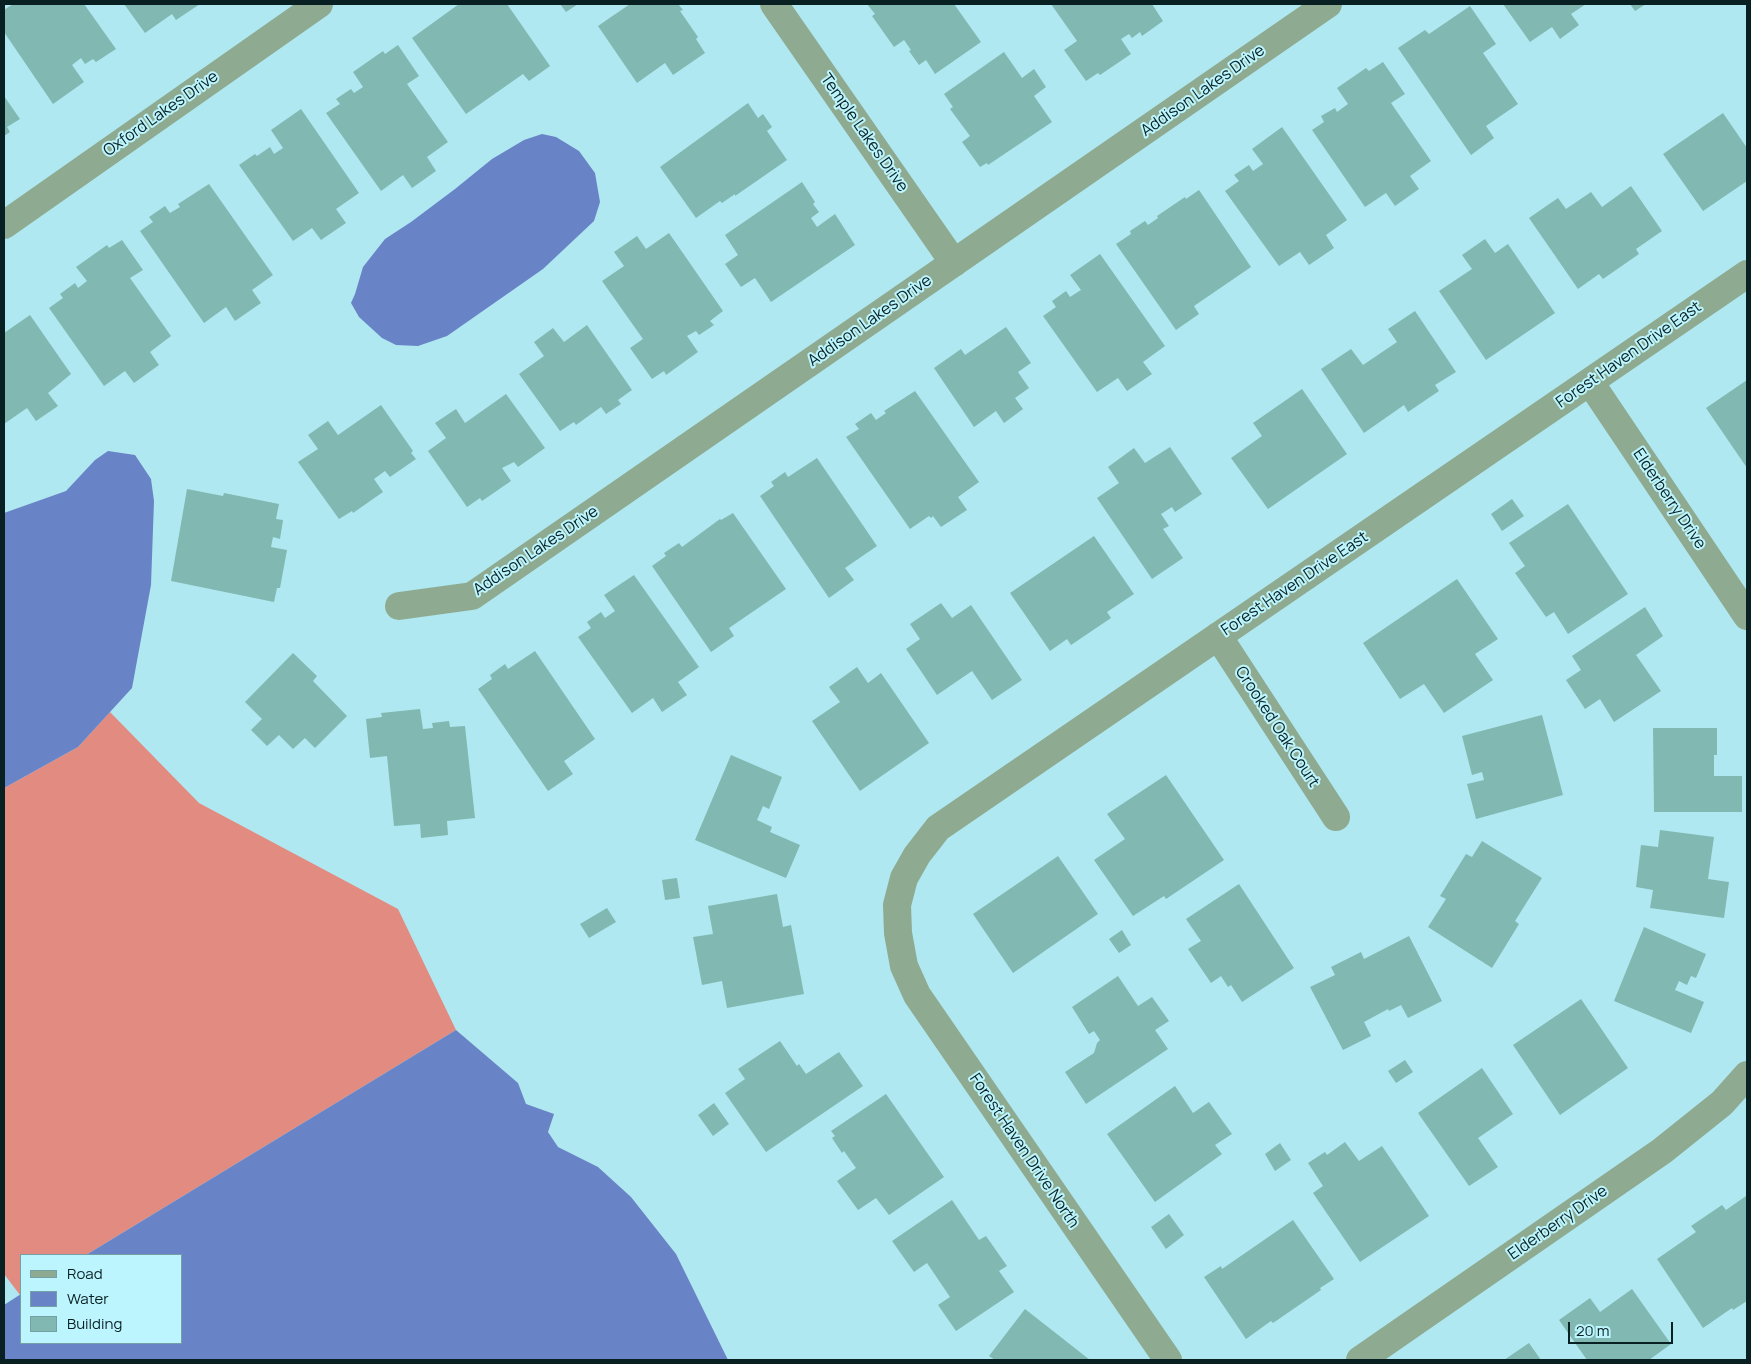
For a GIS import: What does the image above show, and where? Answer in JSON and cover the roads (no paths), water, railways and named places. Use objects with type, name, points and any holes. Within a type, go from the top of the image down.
[{"type":"street","name":"Oxford Lakes Drive","points":[[4,225],[319,4]]},
{"type":"street","name":"Temple Lakes Drive","points":[[774,4],[954,263]]},
{"type":"street","name":"Addison Lakes Drive","points":[[399,606],[472,596],[1328,4]]},
{"type":"street","name":"Forest Haven Drive East","points":[[898,933],[897,905],[904,878],[917,855],[938,828],[1747,274]]},
{"type":"street","name":"Elderberry Drive","points":[[1590,382],[1747,616]]},
{"type":"street","name":"Crooked Oak Court","points":[[1218,636],[1336,817]]},
{"type":"street","name":"Forest Haven Drive North","points":[[898,933],[904,966],[917,995],[1168,1360]]},
{"type":"street","name":"Elderberry Drive","points":[[1360,1360],[1662,1151],[1722,1103],[1747,1075]]},
{"type":"water","points":[[542,134],[556,137],[579,151],[595,173],[600,202],[594,221],[543,269],[447,336],[418,346],[396,345],[382,338],[359,317],[351,303],[363,267],[385,239],[411,222],[492,159],[524,140]]},
{"type":"water","points":[[108,451],[135,455],[151,479],[154,501],[151,585],[132,688],[78,747],[4,788],[4,513],[66,491],[95,460]]},
{"type":"water","points":[[456,1030],[518,1083],[526,1104],[554,1114],[548,1132],[558,1147],[598,1167],[631,1197],[676,1254],[728,1360],[4,1360],[4,1305],[20,1295],[20,1344],[182,1344],[182,1254],[88,1254]]}]
